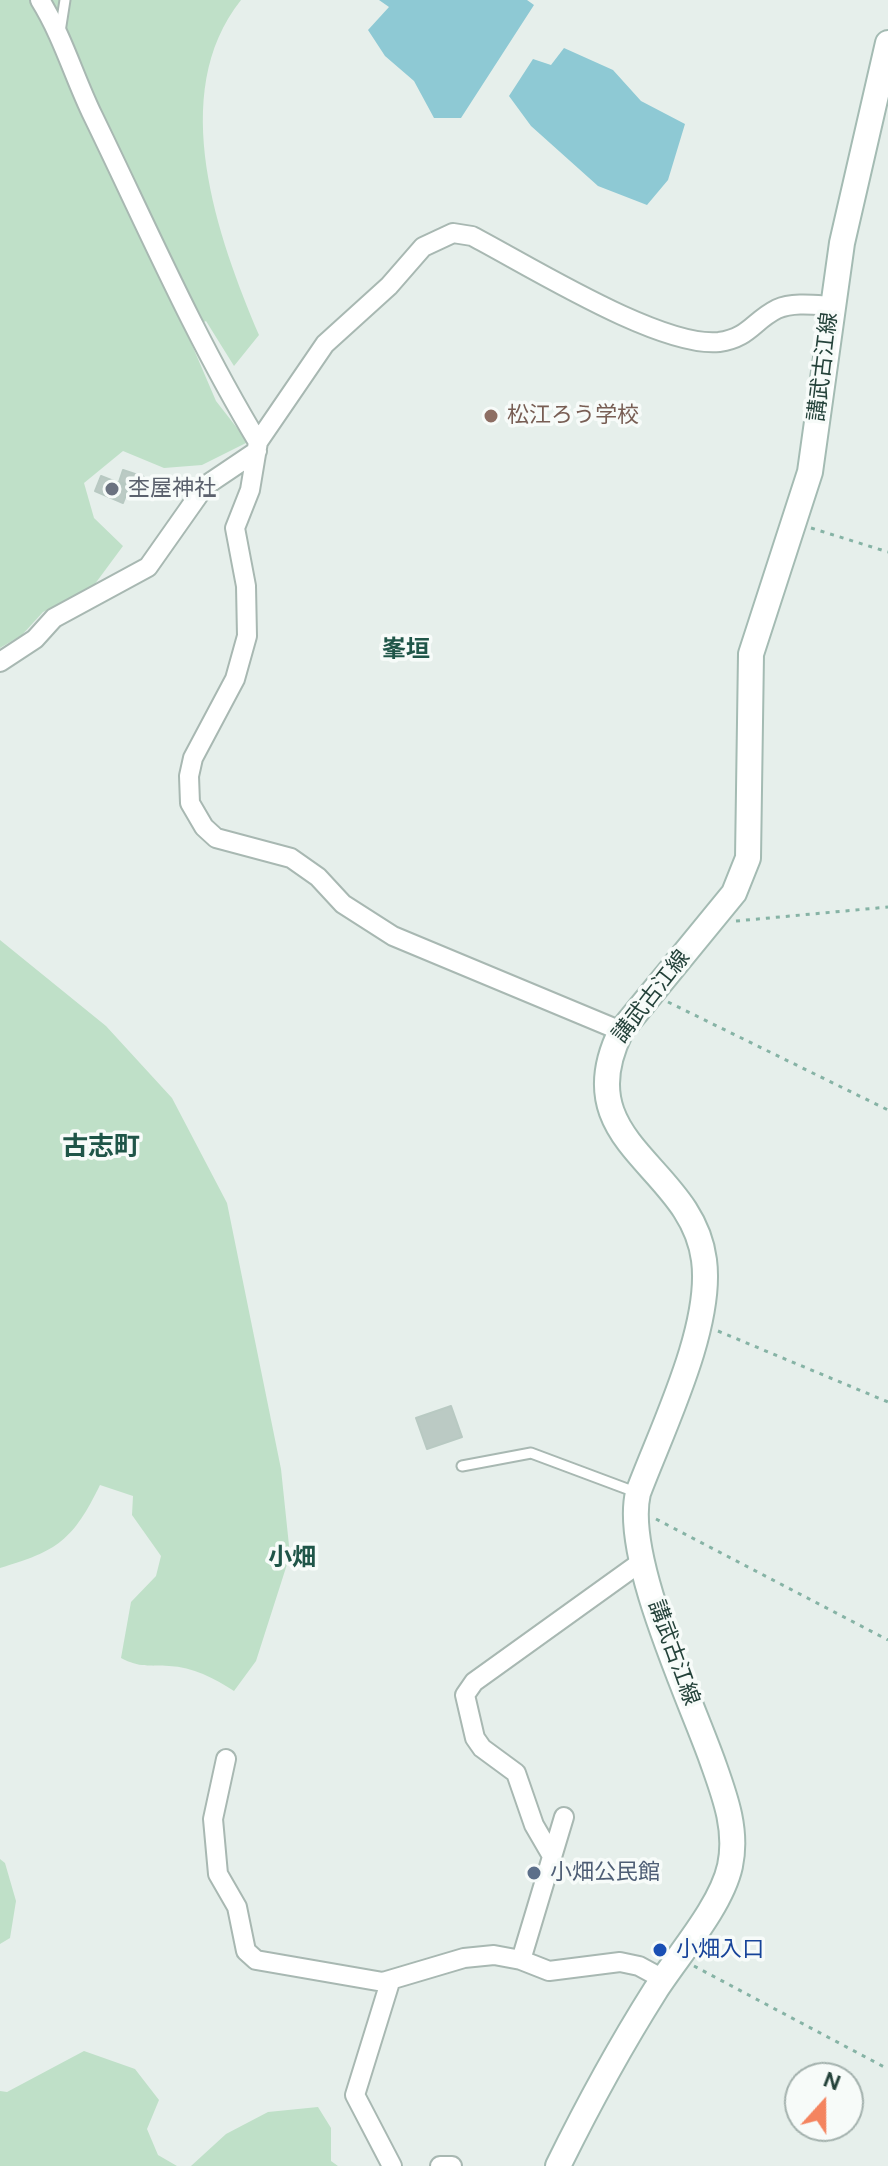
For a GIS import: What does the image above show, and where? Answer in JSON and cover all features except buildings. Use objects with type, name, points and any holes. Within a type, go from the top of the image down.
[{"type":"main road","name":"講武古江線","points":[[558,2166],[606,2068],[724,1884],[734,1832],[721,1785],[635,1539],[637,1501],[700,1324],[706,1278],[700,1245],[676,1196],[628,1145],[613,1123],[607,1102],[609,1054],[621,1031],[734,893],[748,858],[751,654],[796,523],[810,472],[842,243],[888,43]]},
{"type":"street","points":[[40,0],[60,32],[88,105],[258,446],[250,490],[235,528],[246,586],[247,636],[235,679],[193,758],[189,791],[196,816],[216,838],[291,858],[318,877],[343,904],[393,936],[621,1031]]},
{"type":"street","points":[[0,662],[35,639],[54,618],[148,567],[205,486],[258,446],[325,344],[389,286],[423,247],[453,233],[472,236],[594,301],[662,332],[697,343],[741,338],[776,310],[793,305],[832,306]]},
{"type":"street","points":[[552,1856],[534,1825],[516,1773],[482,1748],[475,1738],[465,1695],[474,1682],[641,1562]]},
{"type":"street","points":[[226,1759],[213,1819],[218,1874],[237,1907],[246,1951],[256,1960],[390,1982],[429,1966],[494,1955],[521,1960],[549,1971],[620,1962],[670,1969]]},
{"type":"street","points":[[521,1960],[564,1817]]},
{"type":"street","points":[[390,1982],[355,2095],[392,2166]]},
{"type":"street","points":[[440,2166],[452,2166]]},
{"type":"lane","points":[[60,32],[65,0]]},
{"type":"lane","points":[[462,1466],[531,1453],[637,1501]]},
{"type":"path","points":[[796,523],[888,552]]},
{"type":"path","points":[[716,916],[728,922],[888,907]]},
{"type":"path","points":[[650,994],[888,1110]]},
{"type":"path","points":[[700,1324],[888,1402]]},
{"type":"path","points":[[637,1501],[888,1640]]},
{"type":"path","points":[[670,1969],[888,2069]]},
{"type":"green space","points":[[0,0],[241,0],[219,37],[206,78],[203,122],[206,166],[216,211],[228,255],[259,335],[234,366],[206,321],[186,331],[216,401],[248,442],[202,465],[164,468],[123,451],[84,483],[94,518],[123,546],[89,592],[43,612],[22,635],[0,648]]},
{"type":"green space","points":[[0,940],[106,1026],[172,1098],[227,1203],[281,1469],[290,1555],[256,1661],[234,1691],[195,1671],[139,1665],[121,1658],[131,1602],[156,1576],[161,1556],[132,1515],[133,1496],[100,1485],[81,1519],[62,1541],[36,1556],[0,1568]]},
{"type":"green space","points":[[0,1859],[5,1863],[16,1901],[10,1938],[0,1944]]},
{"type":"green space","points":[[84,2051],[135,2069],[159,2100],[147,2129],[158,2155],[177,2166],[0,2166],[0,2091],[7,2092]]},
{"type":"green space","points":[[318,2107],[331,2128],[331,2161],[338,2166],[191,2166],[226,2134],[268,2112]]},
{"type":"water","points":[[379,0],[527,0],[534,5],[461,118],[434,118],[414,81],[385,56],[368,30],[389,7]]},
{"type":"water","points":[[564,48],[613,70],[641,101],[685,124],[668,180],[647,205],[598,186],[531,126],[509,96],[533,59],[551,65]]},
{"type":"place","name":"松江ろう学校","points":[[491,416]]},
{"type":"place","name":"杢屋神社","points":[[112,489]]},
{"type":"place","name":"小畑公民館","points":[[534,1873]]},
{"type":"place","name":"小畑入口","points":[[660,1950]]},
{"type":"district","name":"峯垣","points":[[406,651]]},
{"type":"district","name":"古志町","points":[[101,1148]]},
{"type":"district","name":"小畑","points":[[292,1559]]}]
